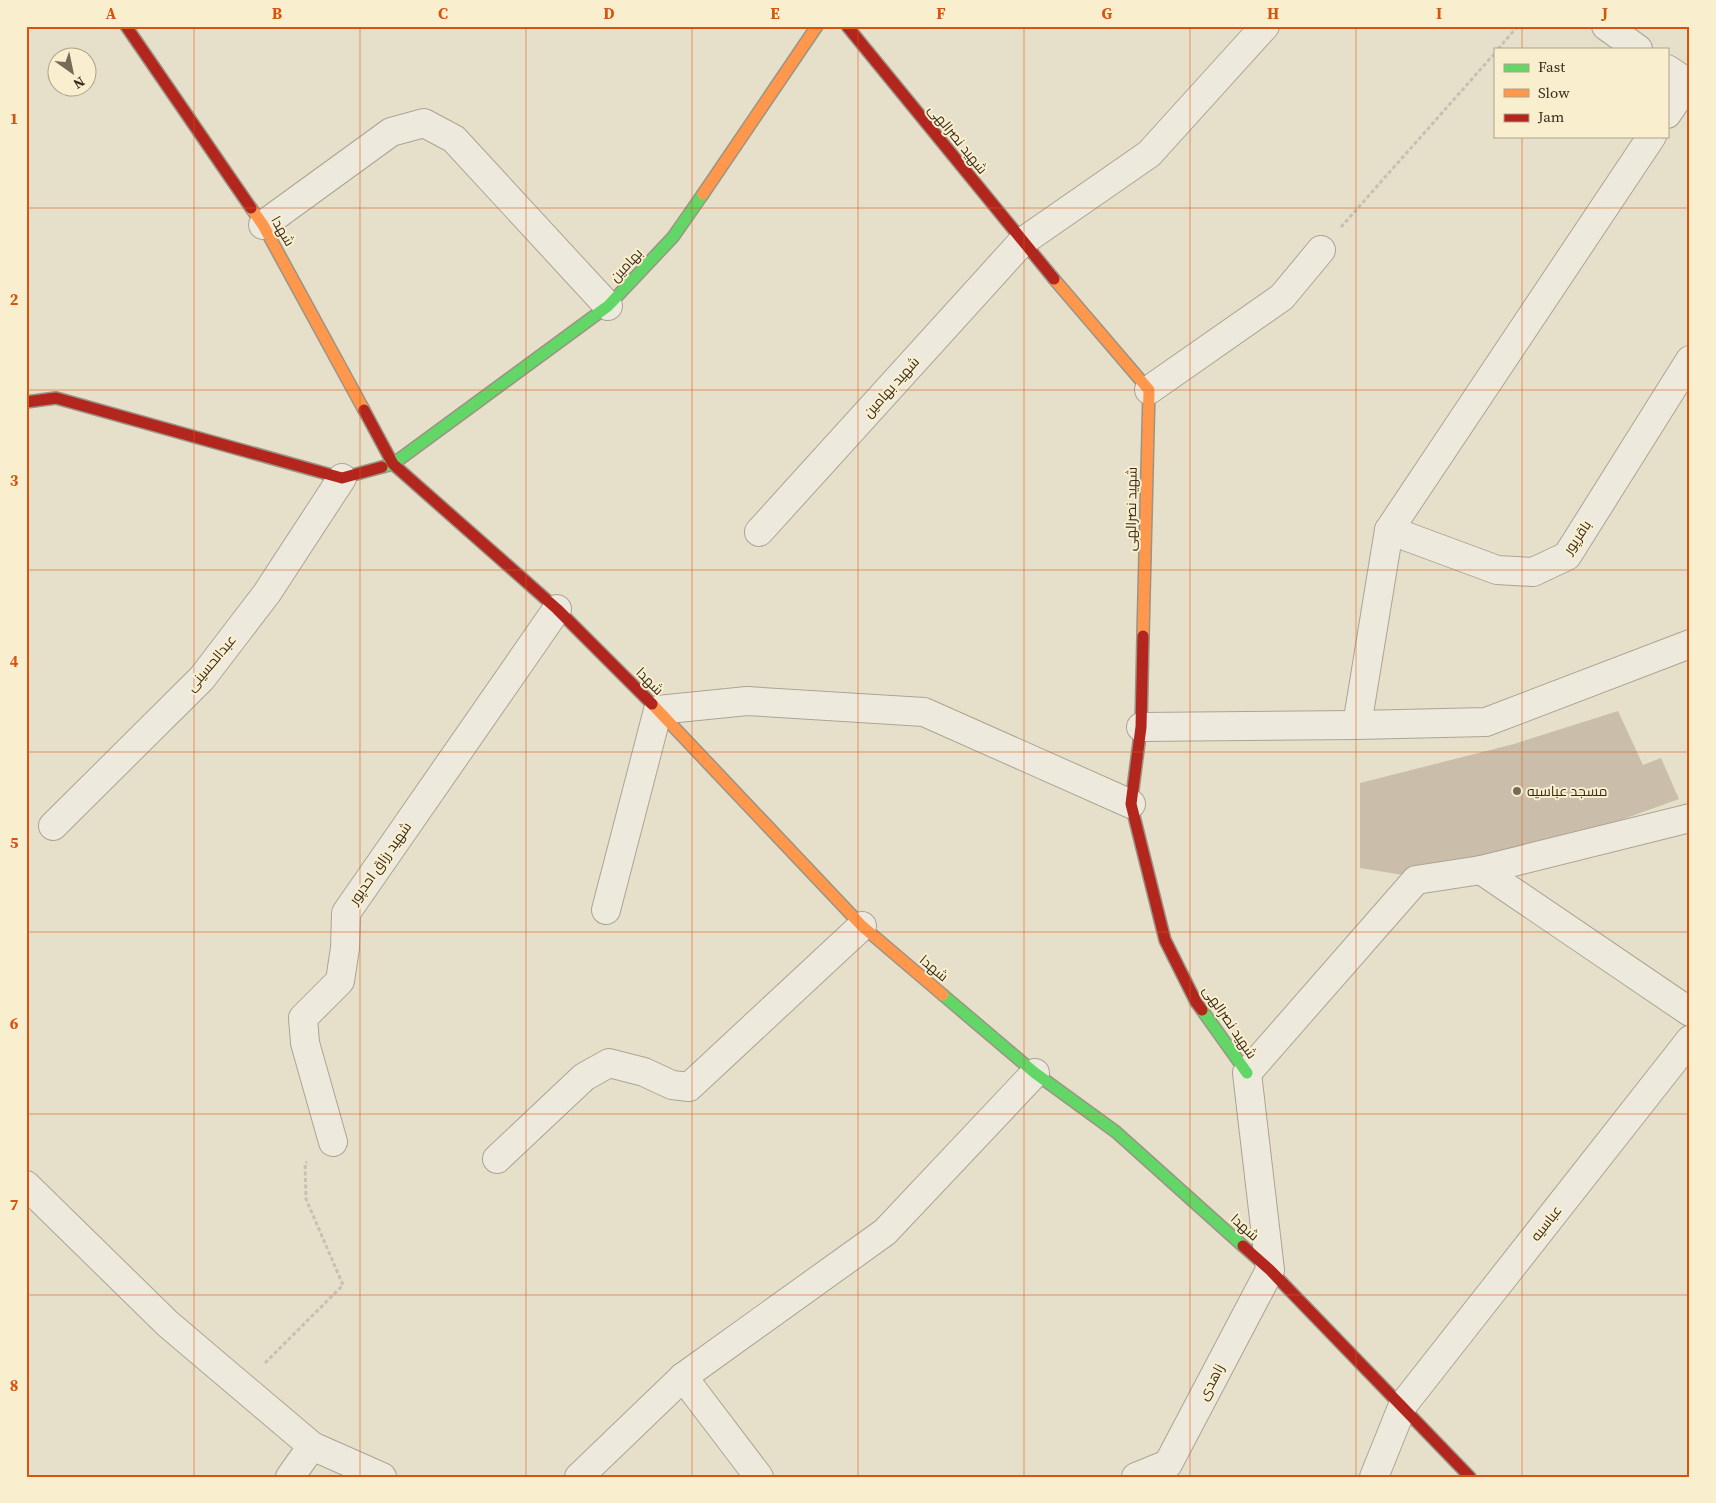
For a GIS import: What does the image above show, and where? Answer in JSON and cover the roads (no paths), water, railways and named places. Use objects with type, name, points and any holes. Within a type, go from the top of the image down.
[{"type":"street","name":"شهدا","points":[[126,26],[263,225],[393,464],[557,609],[658,710],[862,926],[1035,1073],[1116,1132],[1270,1270],[1403,1405],[1470,1477]]},
{"type":"street","name":"بهامین","points":[[393,464],[608,306],[673,237],[817,26]]},
{"type":"street","name":"شهید نصرالهی","points":[[847,26],[1022,242],[1149,390],[1141,728],[1131,804],[1165,940],[1196,1002],[1247,1073]]},
{"type":"street","name":"شهید بهامین","points":[[759,532],[1022,242],[1148,154],[1265,26]]},
{"type":"street","points":[[1606,26],[1637,48]]},
{"type":"street","points":[[1668,112],[1682,78]]},
{"type":"street","points":[[263,225],[391,132],[424,123],[454,139],[608,306]]},
{"type":"street","points":[[1357,725],[1389,530],[1651,138]]},
{"type":"street","points":[[1149,390],[1282,297],[1321,250]]},
{"type":"street","name":"باقرپور","points":[[1389,530],[1497,570],[1533,572],[1567,556],[1690,360]]},
{"type":"street","points":[[26,402],[56,398],[342,478],[393,464]]},
{"type":"street","name":"عبدالحسینی","points":[[53,826],[202,678],[267,593],[342,478]]},
{"type":"street","name":"شهید رزاق احدپور","points":[[333,1142],[305,1043],[303,1018],[340,981],[345,948],[346,913],[557,609]]},
{"type":"street","points":[[1141,728],[1486,722],[1690,644]]},
{"type":"street","points":[[606,910],[658,710],[746,701],[924,712],[1131,804]]},
{"type":"street","points":[[1270,1270],[1247,1073],[1416,880],[1482,870],[1690,818]]},
{"type":"street","points":[[1482,870],[1690,1012]]},
{"type":"street","points":[[498,1159],[584,1077],[609,1063],[644,1072],[672,1085],[689,1087],[862,926]]},
{"type":"street","name":"عباسیه","points":[[1374,1477],[1403,1405],[1690,1040]]},
{"type":"street","points":[[579,1477],[683,1377],[885,1232],[1035,1073]]},
{"type":"street","points":[[26,1185],[168,1324],[312,1446],[382,1477]]},
{"type":"street","name":"زاهدی","points":[[1136,1477],[1169,1470],[1270,1270]]},
{"type":"street","points":[[683,1377],[758,1477]]},
{"type":"street","points":[[290,1477],[312,1446]]},
{"type":"place","name":"مسجد عباسیه","points":[[1517,791]]}]
